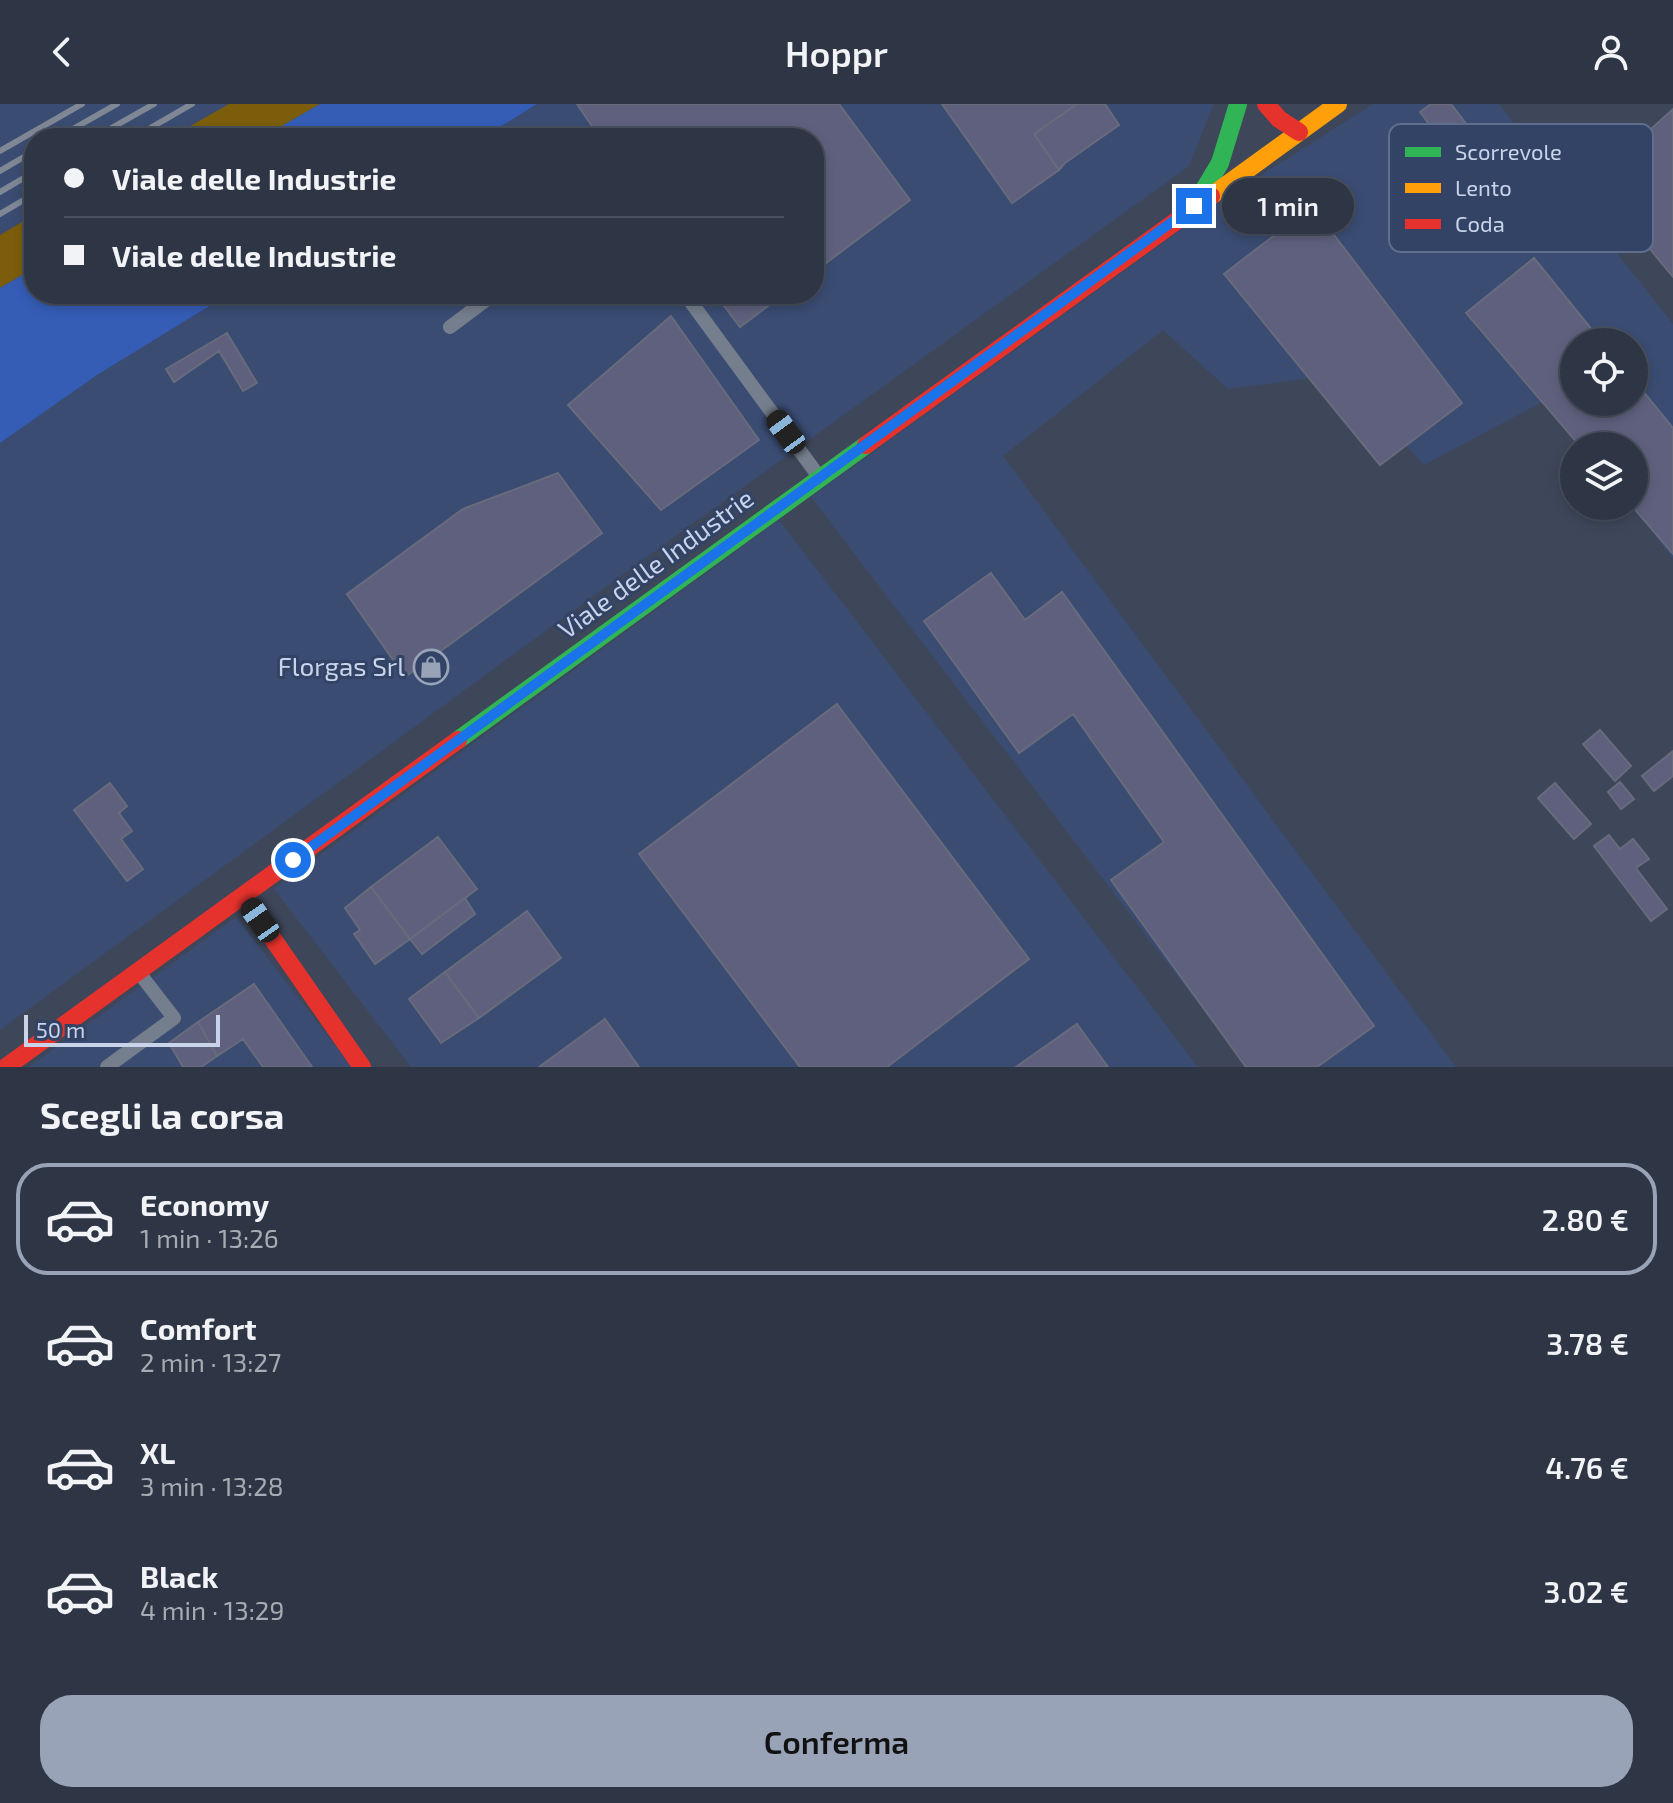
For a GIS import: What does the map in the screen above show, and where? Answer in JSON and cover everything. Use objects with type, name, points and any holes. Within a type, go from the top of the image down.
[{"type":"main road","points":[[1194,206],[1220,163],[1238,104]]},
{"type":"main road","points":[[1266,104],[1279,119],[1299,132]]},
{"type":"main road","name":"Viale delle Industrie","points":[[6,1067],[1338,104]]},
{"type":"main road","points":[[1299,132],[1300,105]]},
{"type":"main road","points":[[243,896],[362,1067]]},
{"type":"lane","points":[[450,327],[481,304]]},
{"type":"lane","points":[[692,304],[819,478]]},
{"type":"lane","points":[[107,1067],[174,1018],[138,972]]},
{"type":"shaded area","points":[[0,104],[229,104],[187,128],[24,128],[24,221],[0,235]]},
{"type":"shaded area","points":[[229,104],[320,104],[278,128],[187,128]]},
{"type":"shaded area","points":[[537,104],[1214,104],[1189,166],[666,543],[0,1030],[0,443],[97,375],[213,304],[824,304],[824,128],[498,128]]},
{"type":"shaded area","points":[[1373,104],[1499,104],[1515,124],[1389,124],[1389,252],[1616,252],[1673,324],[1673,559],[1644,520],[1648,520],[1648,432],[1610,432],[1582,416],[1648,416],[1648,328],[1560,328],[1560,404],[1550,398],[1424,465],[1341,374],[1228,389],[1163,330],[1003,456],[1456,1067],[1247,1067],[811,497],[1221,201]]},
{"type":"shaded area","points":[[24,221],[24,274],[0,288],[0,235]]},
{"type":"shaded area","points":[[779,520],[1198,1067],[411,1067],[274,889]]},
{"type":"shaded area","points":[[236,917],[352,1067],[29,1067]]},
{"type":"water","points":[[320,104],[537,104],[498,128],[278,128]]},
{"type":"water","points":[[24,274],[24,304],[213,304],[97,375],[0,443],[0,288]]},
{"type":"building","points":[[577,104],[839,104],[910,200],[824,264],[824,128],[593,128]]},
{"type":"building","points":[[942,104],[1077,104],[1034,134],[1059,170],[1012,203]]},
{"type":"building","points":[[1077,104],[1105,104],[1119,125],[1059,170],[1034,134]]},
{"type":"building","points":[[1431,104],[1451,104],[1466,124],[1429,124],[1420,112]]},
{"type":"building","points":[[1673,109],[1673,277],[1652,252],[1653,127]]},
{"type":"building","points":[[1312,206],[1462,403],[1380,465],[1224,274]]},
{"type":"building","points":[[1534,258],[1591,328],[1560,328],[1560,416],[1648,416],[1648,397],[1673,428],[1673,554],[1644,520],[1648,520],[1648,432],[1568,432],[1466,313]]},
{"type":"building","points":[[723,304],[771,304],[740,327]]},
{"type":"building","points":[[671,316],[759,440],[661,510],[568,405]]},
{"type":"building","points":[[227,333],[257,383],[243,391],[219,351],[174,382],[166,369]]},
{"type":"building","points":[[558,473],[602,533],[405,677],[347,594],[463,509]]},
{"type":"building","points":[[991,573],[1025,620],[1062,592],[1374,1026],[1317,1067],[1246,1067],[1111,880],[1164,842],[1073,714],[1019,753],[924,621]]},
{"type":"building","points":[[837,704],[1029,959],[887,1067],[800,1067],[639,854]]},
{"type":"building","points":[[1600,730],[1631,766],[1615,781],[1583,744]]},
{"type":"building","points":[[1673,751],[1673,776],[1654,791],[1642,776]]},
{"type":"building","points":[[1620,782],[1634,799],[1621,809],[1608,792]]},
{"type":"building","points":[[110,783],[127,806],[119,813],[132,831],[121,839],[143,869],[127,881],[74,810]]},
{"type":"building","points":[[1555,783],[1591,824],[1574,839],[1538,798]]},
{"type":"building","points":[[1609,835],[1620,849],[1633,839],[1649,859],[1636,868],[1667,909],[1651,921],[1594,846]]},
{"type":"building","points":[[438,837],[477,889],[410,939],[371,887]]},
{"type":"building","points":[[371,887],[410,939],[375,964],[354,934],[360,930],[345,908]]},
{"type":"building","points":[[465,898],[475,914],[422,954],[410,939]]},
{"type":"building","points":[[527,911],[561,958],[479,1018],[445,972]]},
{"type":"building","points":[[445,972],[479,1018],[441,1043],[409,999]]},
{"type":"building","points":[[254,984],[312,1067],[263,1067],[243,1039],[217,1056],[198,1022]]},
{"type":"building","points":[[605,1019],[639,1067],[539,1067]]},
{"type":"building","points":[[198,1022],[217,1056],[201,1067],[183,1067],[169,1043]]},
{"type":"building","points":[[1077,1024],[1108,1067],[1016,1067]]},
{"type":"railway","points":[[40,128],[82,104]]},
{"type":"railway","points":[[75,128],[117,104]]},
{"type":"railway","points":[[112,128],[154,104]]},
{"type":"railway","points":[[150,128],[192,104]]},
{"type":"railway","points":[[0,151],[24,137]]},
{"type":"railway","points":[[0,171],[24,157]]},
{"type":"railway","points":[[0,192],[24,178]]},
{"type":"railway","points":[[0,214],[24,200]]},
{"type":"traffic: fast","points":[[1199,198],[1220,163],[1238,104]]},
{"type":"traffic: fast","points":[[458,740],[866,445]]},
{"type":"traffic: slow","points":[[1211,196],[1338,104]]},
{"type":"traffic: jam","points":[[1266,104],[1279,119],[1299,132]]},
{"type":"traffic: jam","points":[[866,445],[1211,196]]},
{"type":"traffic: jam","points":[[6,1067],[458,740]]},
{"type":"traffic: jam","points":[[243,896],[362,1067]]},
{"type":"place","name":"Florgas Srl","points":[[431,667]]},
{"type":"route","points":[[293,860],[1194,206]]}]
